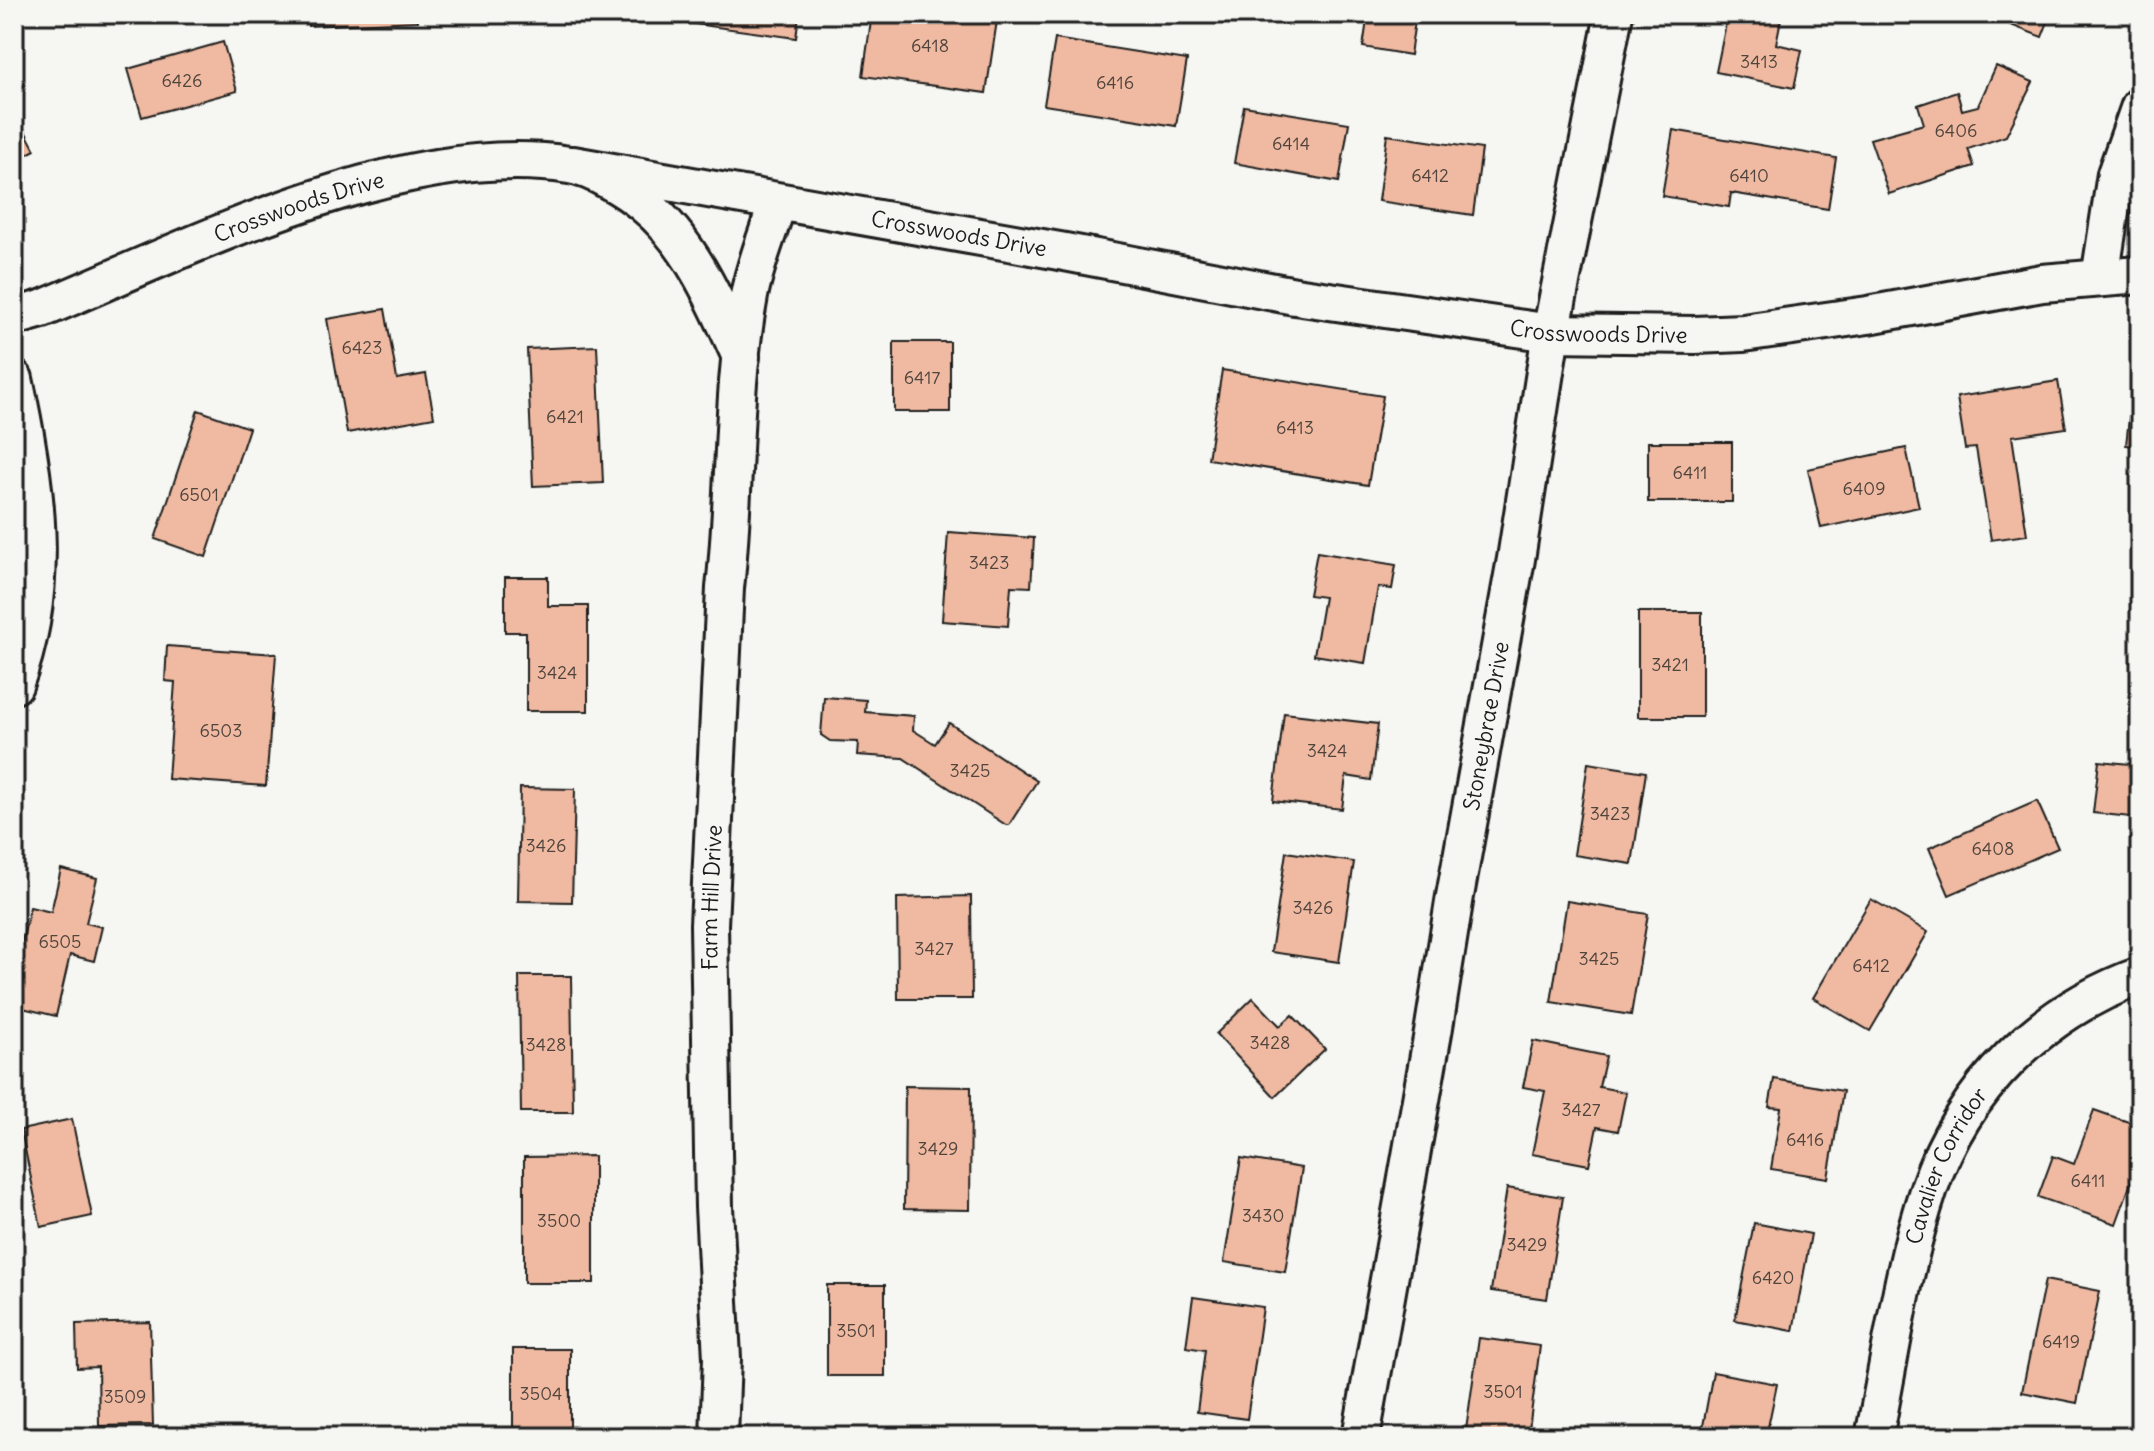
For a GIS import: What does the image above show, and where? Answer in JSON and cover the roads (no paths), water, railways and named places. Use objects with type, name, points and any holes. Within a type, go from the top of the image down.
[{"type":"street","name":"Stoneybrae Drive","points":[[1361,1437],[1516,559],[1551,333],[1614,14]]},
{"type":"street","points":[[2100,278],[2116,174],[2140,106]]},
{"type":"street","name":"Crosswoods Drive","points":[[14,317],[42,309],[306,201],[385,179],[459,165],[519,161],[573,165],[1295,296],[1551,333],[1743,333],[1868,315],[2029,285],[2140,275]]},
{"type":"street","name":"Crosswoods Drive","points":[[573,165],[611,182],[645,204],[675,236],[713,295],[741,357]]},
{"type":"street","points":[[741,357],[749,294],[778,202]]},
{"type":"street","name":"Farm Hill Drive","points":[[719,1437],[722,1358],[714,1207],[709,925],[725,588],[741,357]]},
{"type":"street","points":[[14,379],[33,486],[37,539],[37,591],[30,638],[14,685]]},
{"type":"street","name":"Cavalier Corridor","points":[[1874,1437],[1916,1236],[1930,1186],[1960,1123],[1988,1081],[2024,1043],[2059,1015],[2107,988],[2140,976]]}]
